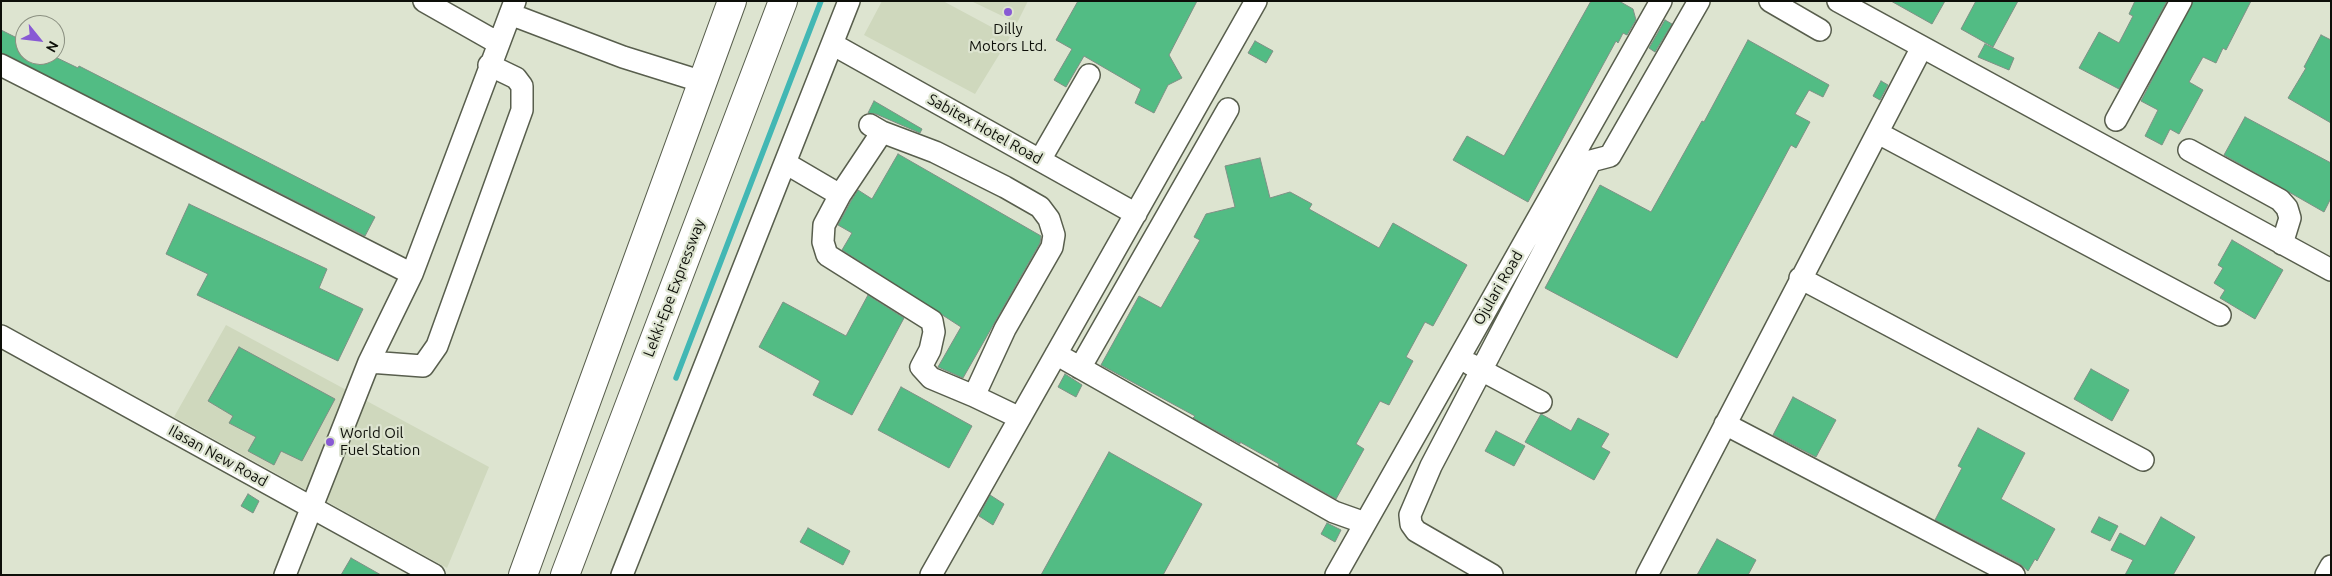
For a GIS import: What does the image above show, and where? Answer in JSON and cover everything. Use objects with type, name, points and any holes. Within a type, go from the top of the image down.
[{"type":"highway","points":[[523,575],[732,1]]},
{"type":"highway","name":"Lekki-Epe Expressway","points":[[565,575],[783,1]]},
{"type":"street","points":[[424,1],[498,43]]},
{"type":"street","points":[[622,575],[787,164],[834,45],[849,1]]},
{"type":"street","points":[[931,575],[1256,1]]},
{"type":"street","name":"Ojulari Road","points":[[1336,575],[1661,1]]},
{"type":"street","points":[[1492,575],[1416,531],[1411,524],[1410,515],[1431,466],[1591,161],[1610,156],[1699,1]]},
{"type":"street","points":[[1770,1],[1820,30]]},
{"type":"street","points":[[1838,1],[2331,270]]},
{"type":"street","points":[[2116,120],[2181,1]]},
{"type":"street","points":[[285,575],[369,362],[412,274],[489,65],[513,7],[623,57],[703,82]]},
{"type":"street","name":"Sabitex Hotel Road","points":[[834,45],[1136,214]]},
{"type":"street","points":[[1649,574],[1800,278],[1922,47]]},
{"type":"street","points":[[1,65],[412,274]]},
{"type":"street","points":[[369,362],[423,366],[437,346],[522,110],[522,86],[516,78],[489,65]]},
{"type":"street","points":[[1040,160],[1088,76]]},
{"type":"street","points":[[1080,368],[1228,110]]},
{"type":"street","points":[[974,396],[1005,329],[1044,264],[1052,246],[1054,235],[1049,219],[1040,207],[935,152],[876,128],[824,224],[824,242],[827,255],[932,321],[934,332],[930,350],[921,367],[932,378],[1020,418]]},
{"type":"street","points":[[1878,133],[2220,315]]},
{"type":"street","points":[[2189,150],[2280,200],[2287,208],[2290,218],[2282,244]]},
{"type":"street","points":[[787,164],[840,195]]},
{"type":"street","points":[[1800,278],[2143,460]]},
{"type":"street","name":"Ilasan New Road","points":[[1,336],[434,575]]},
{"type":"street","points":[[1056,354],[1334,512],[1365,523]]},
{"type":"street","points":[[1459,358],[1541,402]]},
{"type":"street","points":[[1725,424],[2014,575]]},
{"type":"street","points":[[2326,575],[2331,566]]},
{"type":"shaded area","points":[[882,1],[943,1],[1010,37],[975,94],[864,35]]},
{"type":"shaded area","name":"Dilly Motors Ltd.","points":[[971,1],[1028,1],[1017,23]]},
{"type":"shaded area","name":"World Oil Fuel Station","points":[[226,325],[489,467],[447,568],[174,417]]},
{"type":"building","points":[[1078,1],[1197,1],[1169,55],[1182,78],[1168,85],[1154,113],[1135,103],[1141,89],[1084,56],[1066,87],[1054,80],[1072,49],[1056,40]]},
{"type":"building","points":[[1591,1],[1619,1],[1633,9],[1636,20],[1627,35],[1623,33],[1618,43],[1616,41],[1528,202],[1453,160],[1467,136],[1504,156]]},
{"type":"building","points":[[1891,1],[1945,1],[1932,24]]},
{"type":"building","points":[[1976,1],[2018,1],[1993,47],[1961,29]]},
{"type":"building","points":[[2135,1],[2167,1],[2119,89],[2079,68],[2099,32],[2119,43],[2133,16],[2129,14]]},
{"type":"building","points":[[2193,1],[2251,1],[2226,50],[2223,48],[2216,63],[2203,57],[2189,82],[2203,90],[2179,134],[2170,129],[2162,145],[2145,136],[2158,110],[2141,101]]},
{"type":"building","points":[[1665,20],[1672,24],[1655,52],[1649,48]]},
{"type":"building","points":[[1,30],[15,37],[15,60],[1,53]]},
{"type":"building","points":[[2321,35],[2331,40],[2331,123],[2288,98],[2306,68],[2304,67]]},
{"type":"building","points":[[1748,40],[1829,85],[1823,97],[1809,90],[1795,114],[1810,122],[1796,148],[1791,145],[1677,358],[1545,288],[1600,185],[1651,212],[1702,121],[1704,122]]},
{"type":"building","points":[[1255,41],[1273,51],[1266,63],[1248,53]]},
{"type":"building","points":[[1985,44],[2014,58],[2009,70],[1978,57]]},
{"type":"building","points":[[65,62],[78,68],[79,66],[375,217],[365,236],[25,65],[65,65]]},
{"type":"building","points":[[1881,81],[1888,85],[1880,100],[1873,96]]},
{"type":"building","points":[[874,101],[922,129],[920,133],[876,114],[868,113]]},
{"type":"building","points":[[2245,117],[2331,163],[2331,198],[2324,212],[2224,155]]},
{"type":"building","points":[[898,154],[1041,236],[1040,243],[963,378],[938,367],[961,327],[842,250],[852,233],[838,225],[851,201],[858,190],[872,199]]},
{"type":"building","points":[[1260,158],[1270,198],[1290,192],[1312,204],[1309,209],[1379,248],[1393,223],[1467,265],[1433,326],[1425,322],[1406,357],[1413,361],[1389,405],[1380,401],[1356,444],[1364,449],[1336,499],[1278,466],[1279,464],[1193,418],[1195,416],[1101,365],[1139,296],[1161,308],[1200,240],[1194,237],[1206,214],[1235,207],[1225,166]]},
{"type":"building","points":[[189,204],[327,269],[319,288],[363,309],[338,361],[197,295],[208,274],[166,254]]},
{"type":"building","points":[[2232,240],[2283,270],[2255,319],[2220,298],[2225,290],[2214,283],[2223,268],[2218,265]]},
{"type":"building","points":[[868,295],[904,318],[852,415],[813,395],[820,381],[759,347],[783,302],[846,336]]},
{"type":"building","points":[[239,347],[335,399],[302,461],[281,451],[274,465],[248,451],[256,437],[229,423],[233,416],[208,401]]},
{"type":"building","points":[[2091,369],[2129,390],[2112,421],[2074,399]]},
{"type":"building","points":[[1065,374],[1082,385],[1076,397],[1058,387]]},
{"type":"building","points":[[901,387],[972,426],[949,468],[878,430]]},
{"type":"building","points":[[1793,397],[1836,420],[1816,457],[1773,435]]},
{"type":"building","points":[[1541,414],[1571,431],[1578,418],[1609,434],[1601,447],[1610,452],[1594,480],[1525,442]]},
{"type":"building","points":[[1978,428],[2025,453],[2001,499],[2055,529],[2037,561],[2035,559],[2028,571],[2020,564],[1935,520],[1962,468],[1958,466]]},
{"type":"building","points":[[1496,431],[1525,446],[1514,466],[1485,451]]},
{"type":"building","points":[[1109,452],[1202,504],[1163,575],[1041,575]]},
{"type":"building","points":[[248,494],[259,501],[253,513],[241,506]]},
{"type":"building","points":[[990,495],[1004,504],[993,525],[979,516]]},
{"type":"building","points":[[2099,517],[2118,526],[2110,541],[2091,532]]},
{"type":"building","points":[[2161,517],[2195,537],[2173,575],[2125,575],[2133,560],[2111,550],[2120,533],[2145,546]]},
{"type":"building","points":[[1327,523],[1341,530],[1335,542],[1321,534]]},
{"type":"building","points":[[808,528],[850,551],[843,565],[800,542]]},
{"type":"building","points":[[1717,539],[1756,560],[1748,575],[1697,575]]},
{"type":"building","points":[[351,558],[381,575],[341,575]]},
{"type":"waterway","points":[[676,378],[821,1]]},
{"type":"place","name":"Dilly Motors Ltd.","points":[[1008,12]]},
{"type":"place","name":"World Oil Fuel Station","points":[[330,442]]}]
